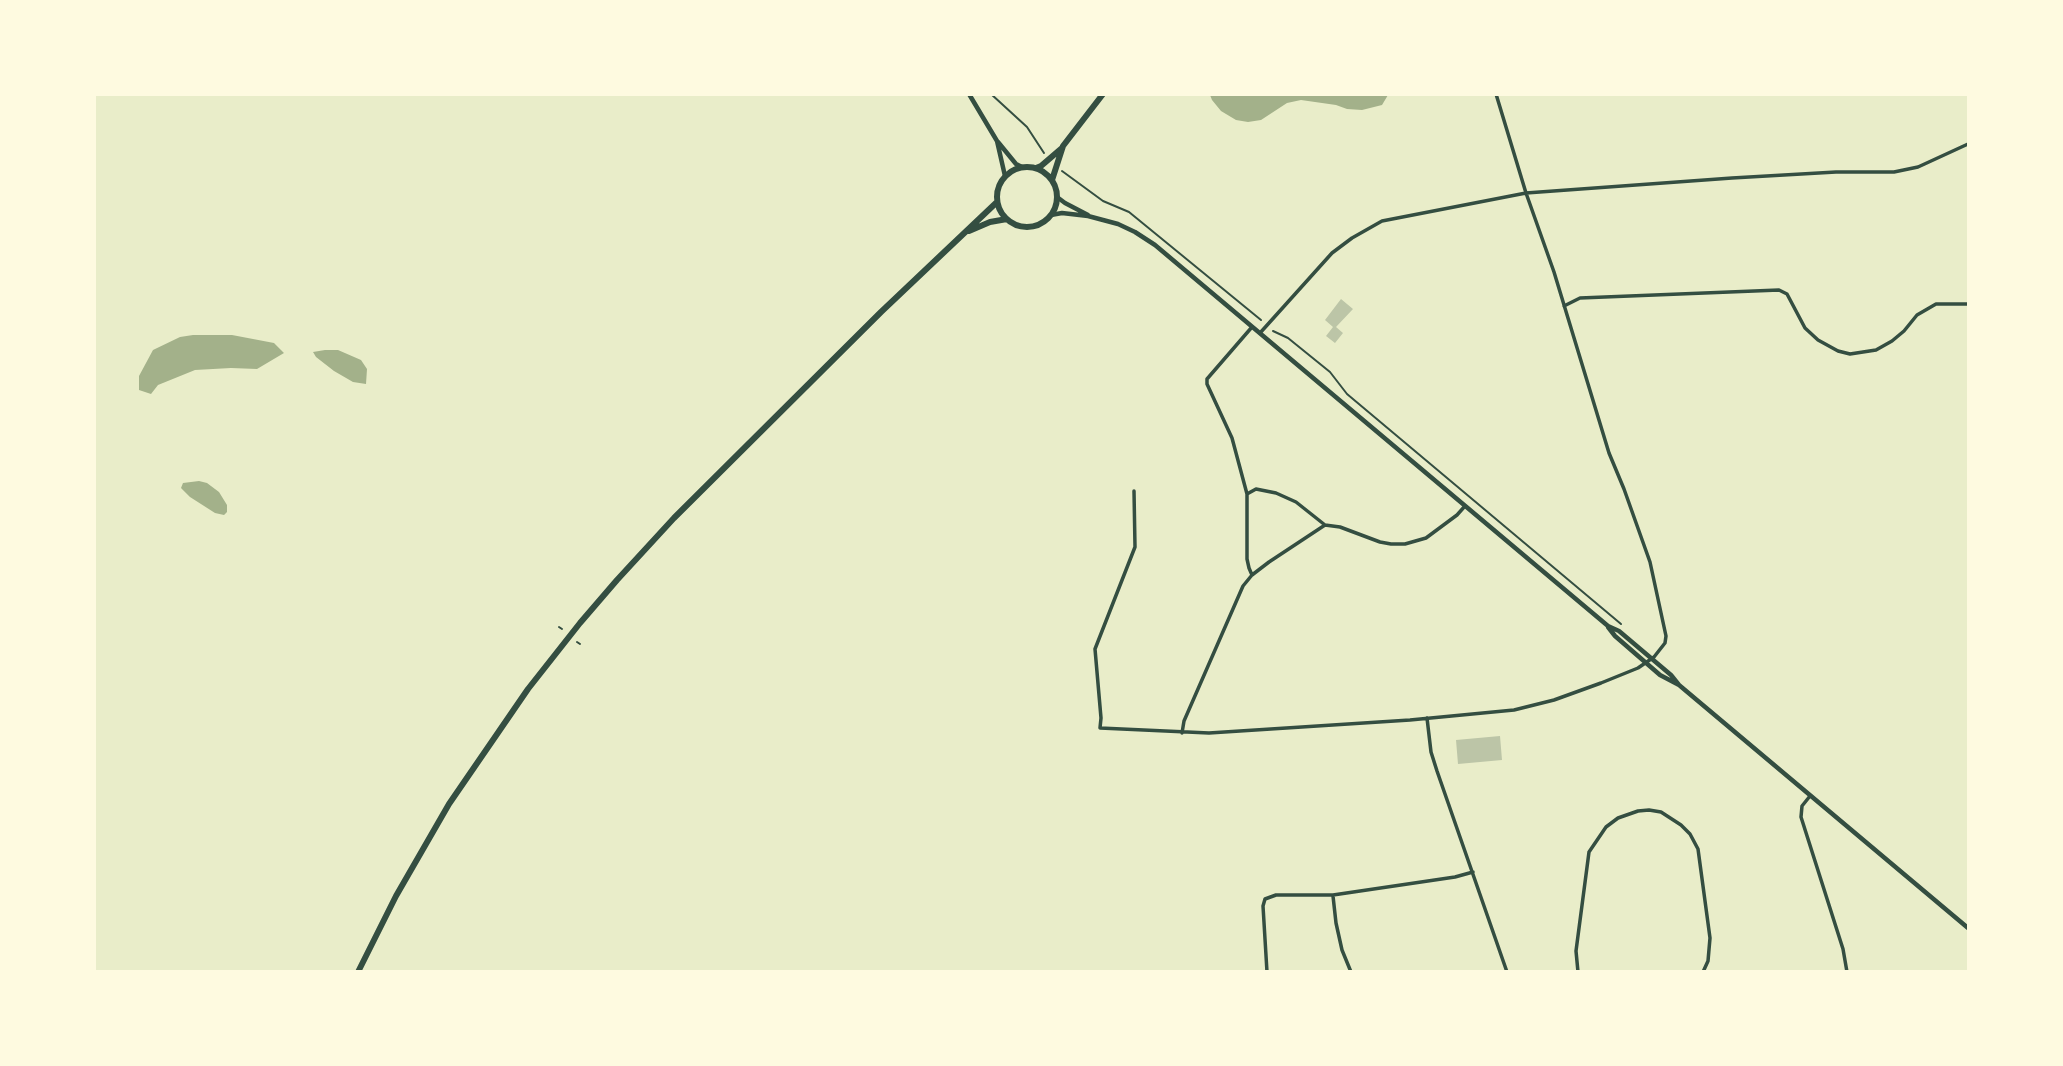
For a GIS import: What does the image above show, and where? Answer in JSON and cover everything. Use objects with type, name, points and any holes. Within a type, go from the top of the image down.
[{"type":"main road","points":[[1036,168],[1063,146],[1103,94]]},
{"type":"main road","points":[[1052,180],[1063,146]]},
{"type":"main road","points":[[1022,167],[1036,168],[1052,180],[1057,197],[1056,206],[1051,215],[1040,224],[1020,226],[1001,212],[997,202],[998,188],[1005,176],[1022,167]]},
{"type":"main road","points":[[358,971],[396,896],[449,804],[528,689],[580,622],[693,499],[934,260],[968,232],[997,202]]},
{"type":"main road","points":[[968,232],[990,222],[1007,219]]},
{"type":"street","points":[[969,94],[997,141],[1016,164],[1022,167]]},
{"type":"street","points":[[1133,491],[1135,547],[1095,649],[1100,728],[1182,733],[1311,727],[1514,710],[1554,700],[1633,670],[1651,659],[1665,643],[1666,636],[1650,562],[1609,453],[1496,94]]},
{"type":"street","points":[[997,141],[1005,176]]},
{"type":"street","points":[[1260,333],[1332,253],[1382,221],[1527,193],[1732,178],[1894,172],[1918,167],[1969,144]]},
{"type":"street","points":[[1057,197],[1088,216]]},
{"type":"street","points":[[1051,215],[1062,213],[1088,216],[1118,224],[1144,238],[1608,626],[1615,636],[1646,663],[1667,680],[1679,685]]},
{"type":"street","points":[[1564,306],[1580,298],[1779,289],[1787,293],[1805,328],[1818,340],[1850,354],[1876,350],[1892,341],[1917,315],[1936,304],[1969,304]]},
{"type":"street","points":[[1252,327],[1207,379],[1232,438],[1247,494],[1247,559],[1252,575]]},
{"type":"street","points":[[1247,494],[1256,489],[1276,493],[1296,502],[1325,525],[1340,527],[1380,542],[1405,544],[1434,533],[1465,506]]},
{"type":"street","points":[[1182,733],[1184,720],[1243,586],[1252,575],[1325,525]]},
{"type":"street","points":[[1608,626],[1619,631],[1679,685],[1969,928]]},
{"type":"street","points":[[1427,718],[1431,752],[1507,971]]},
{"type":"street","points":[[1810,796],[1802,806],[1801,817],[1843,949],[1847,971]]},
{"type":"street","points":[[1578,971],[1576,951],[1588,852],[1606,827],[1618,818],[1649,810],[1671,817],[1690,834],[1698,849],[1710,938],[1708,961],[1703,971]]},
{"type":"street","points":[[1268,971],[1265,899],[1276,895],[1333,895],[1473,872]]},
{"type":"street","points":[[1333,895],[1342,950],[1351,971]]},
{"type":"path","points":[[1135,216],[1263,323]]},
{"type":"path","points":[[1269,328],[1288,338],[1330,372],[1347,394],[1626,628]]},
{"type":"shaded area","points":[[1210,95],[1388,95],[1382,105],[1362,110],[1301,100],[1287,103],[1261,120],[1248,122],[1236,120],[1221,111]]},
{"type":"shaded area","points":[[232,335],[274,343],[284,353],[257,369],[195,370],[158,385],[151,394],[139,390],[139,376],[153,350],[180,337]]},
{"type":"shaded area","points":[[338,350],[361,360],[367,369],[366,384],[353,382],[334,371],[313,352]]},
{"type":"shaded area","points":[[183,483],[207,483],[219,492],[227,505],[224,515],[215,513],[181,488]]},
{"type":"building","points":[[1341,299],[1353,309],[1336,327],[1343,333],[1335,343],[1326,336],[1333,327],[1325,320]]},
{"type":"building","points":[[1500,736],[1502,760],[1458,764],[1456,740]]}]
